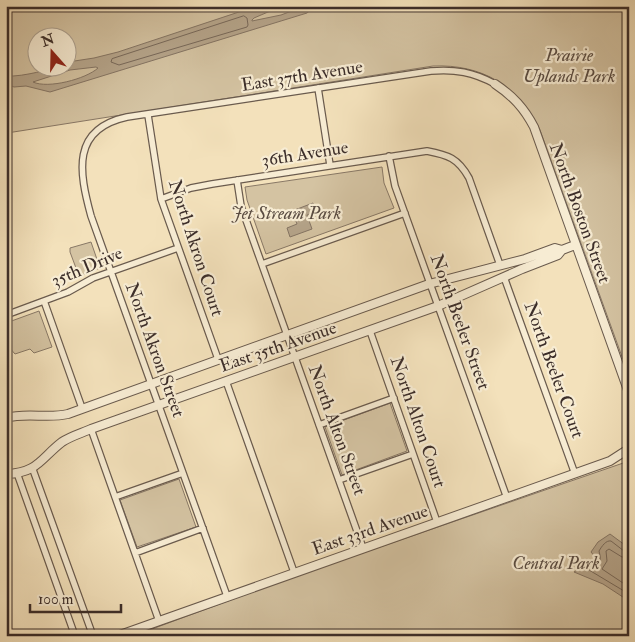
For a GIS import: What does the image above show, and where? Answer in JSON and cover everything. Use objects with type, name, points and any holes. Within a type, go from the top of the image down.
[{"type":"street","name":"East 37th Avenue","points":[[112,120],[448,70],[466,71],[495,84]]},
{"type":"street","name":"North Boston Street","points":[[495,84],[518,102],[534,127],[629,393]]},
{"type":"street","points":[[318,88],[330,165]]},
{"type":"street","name":"North Akron Court","points":[[148,115],[161,199],[218,359]]},
{"type":"street","name":"North Akron Street","points":[[112,120],[96,130],[89,139],[85,149],[82,161],[86,198],[227,596]]},
{"type":"street","name":"36th Avenue","points":[[161,199],[198,186],[427,151],[443,154],[455,160],[469,178],[500,265]]},
{"type":"street","name":"North Beeler Street","points":[[389,156],[395,186],[507,498]]},
{"type":"street","name":"North Alton Street","points":[[237,180],[241,206],[363,548]]},
{"type":"street","points":[[262,264],[405,213]]},
{"type":"street","name":"East 35th Avenue","points":[[6,474],[32,468],[42,462],[63,442],[91,429],[438,306],[558,255],[562,250],[575,245]]},
{"type":"street","name":"35th Drive","points":[[6,315],[68,292],[111,272],[178,248]]},
{"type":"street","name":"East 35th Avenue","points":[[6,418],[26,414],[59,416],[429,284],[524,259],[555,248],[562,250]]},
{"type":"street","name":"North Beeler Court","points":[[504,277],[575,474]]},
{"type":"street","points":[[44,301],[82,408]]},
{"type":"street","name":"North Alton Court","points":[[370,331],[437,522]]},
{"type":"street","points":[[226,381],[294,572]]},
{"type":"street","points":[[319,425],[394,398]]},
{"type":"street","points":[[91,429],[159,621]]},
{"type":"street","name":"East 33rd Avenue","points":[[117,636],[575,474],[610,461],[627,450],[629,446]]},
{"type":"street","points":[[339,480],[413,454]]},
{"type":"street","points":[[32,468],[92,636]]},
{"type":"street","points":[[17,473],[75,636]]},
{"type":"street","points":[[115,497],[183,473]]},
{"type":"street","points":[[135,553],[203,528]]},
{"type":"green space","name":"Prairie Uplands Park","points":[[6,6],[629,6],[629,376],[540,130],[531,115],[510,90],[483,74],[451,66],[433,66],[7,133]]},
{"type":"green space","name":"Jet Stream Park","points":[[382,167],[384,183],[394,208],[266,254],[247,200],[245,187]]},
{"type":"green space","points":[[91,242],[100,268],[79,276],[70,248]]},
{"type":"green space","points":[[39,311],[52,347],[34,353],[30,349],[15,354],[8,346],[6,340],[8,335],[6,323]]},
{"type":"green space","points":[[390,403],[407,451],[342,475],[325,427]]},
{"type":"green space","name":"Central Park","points":[[629,461],[629,636],[133,636],[296,576]]},
{"type":"green space","points":[[179,479],[196,527],[137,547],[120,500]]},
{"type":"water","points":[[257,6],[282,6],[254,18],[252,21],[281,15],[305,6],[315,6],[307,13],[50,92],[26,86],[14,87],[6,84],[6,76],[28,74],[28,78],[45,78],[33,82],[40,84],[67,82],[85,76],[98,68],[78,69],[78,60],[118,52]]},
{"type":"water","points":[[313,203],[316,212],[307,215],[312,229],[290,237],[287,228],[297,224],[292,211]]},
{"type":"water","points":[[610,534],[629,548],[629,601],[603,584],[574,572],[596,558],[591,552],[598,542]]}]
